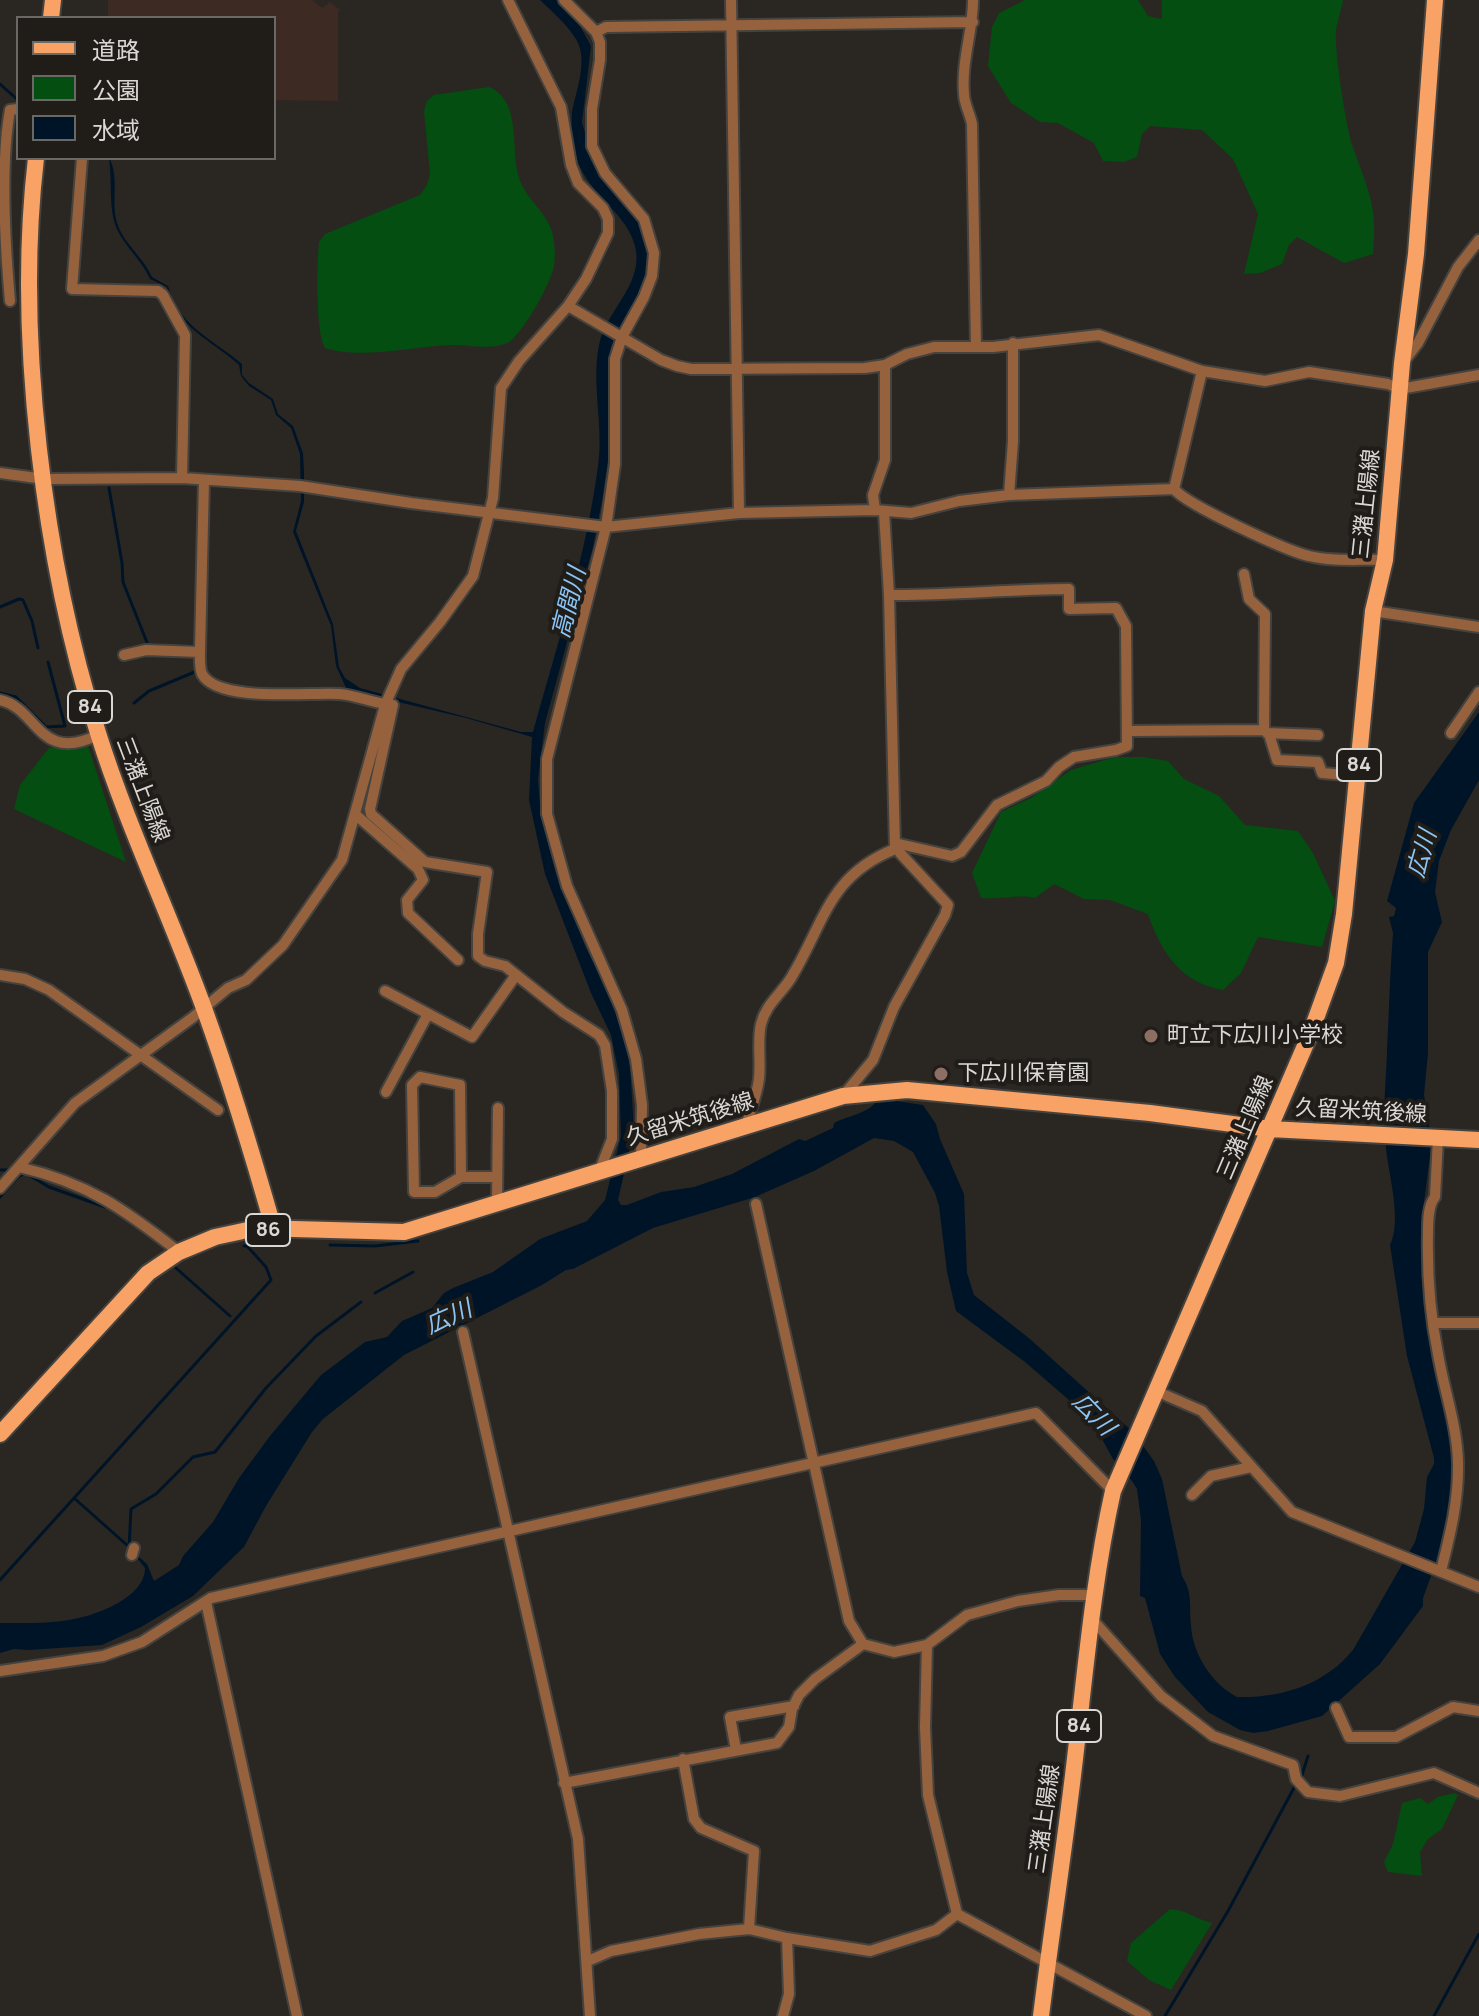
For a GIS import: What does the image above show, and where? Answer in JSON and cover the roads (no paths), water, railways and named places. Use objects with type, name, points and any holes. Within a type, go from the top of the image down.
[{"type":"main road","name":"三潴上陽線","points":[[1041,2016],[1091,1618],[1105,1526],[1115,1486],[1311,1032],[1336,963],[1344,914],[1373,611],[1385,560],[1402,363],[1416,254],[1435,0]]},
{"type":"main road","name":"三潴上陽線","points":[[36,160],[31,227],[33,368],[44,479],[61,591],[98,735],[204,1009],[246,1133],[274,1230]]},
{"type":"main road","name":"久留米筑後線","points":[[0,1434],[148,1273],[179,1252],[215,1237],[257,1228],[404,1232],[843,1096],[907,1090],[1150,1113],[1270,1129],[1479,1140]]},
{"type":"street","points":[[0,1188],[75,1103],[228,988],[256,972],[283,945],[342,860],[387,700],[410,657],[473,576],[493,498],[501,388],[519,361],[568,306],[586,279],[608,233],[608,219],[603,208],[578,183],[571,165],[561,107],[508,0]]},
{"type":"street","points":[[564,0],[596,32],[600,42],[592,109],[592,146],[605,173],[644,219],[654,253],[648,287],[620,336],[615,359],[615,464],[606,527],[547,759],[547,814],[567,886],[629,1032],[641,1085],[638,1159]]},
{"type":"street","points":[[731,0],[739,513]]},
{"type":"street","points":[[973,0],[964,94],[972,124],[976,347]]},
{"type":"street","points":[[596,32],[606,27],[973,22]]},
{"type":"street","points":[[10,301],[1,174],[6,123],[10,110],[16,109]]},
{"type":"street","points":[[82,160],[72,289],[158,291],[163,295],[185,335],[182,478]]},
{"type":"street","points":[[1402,363],[1418,343],[1458,267],[1479,240]]},
{"type":"street","points":[[568,306],[677,366],[691,369],[865,368],[885,365],[907,354],[934,347],[976,347],[1099,335],[1202,371],[1265,381],[1309,372],[1388,384],[1400,389],[1479,375]]},
{"type":"street","points":[[1009,495],[1013,441],[1013,343]]},
{"type":"street","points":[[843,1096],[873,1060],[894,1007],[948,905],[897,848],[889,595],[879,511],[873,495],[885,460],[885,365]]},
{"type":"street","points":[[1174,489],[1202,371]]},
{"type":"street","points":[[0,473],[44,479],[182,478],[303,486],[606,527],[739,513],[911,513],[959,501],[1009,495],[1174,489]]},
{"type":"street","points":[[204,480],[202,673],[207,679],[226,688],[248,693],[342,694],[387,700],[393,705],[371,814],[425,862],[487,872],[478,956],[505,966],[563,1012],[599,1035],[605,1045],[612,1091],[612,1139],[603,1172]]},
{"type":"street","points":[[1174,489],[1215,515],[1309,557],[1385,560]]},
{"type":"street","points":[[1244,574],[1249,599],[1265,614],[1266,731],[1277,760],[1318,762],[1322,773],[1358,776]]},
{"type":"street","points":[[746,1126],[759,1081],[761,1025],[772,1000],[788,982],[805,954],[823,914],[842,883],[875,857],[897,848],[945,857],[961,852],[997,805],[1046,781],[1074,757],[1127,746],[1126,626],[1116,608],[1069,609],[1069,589],[947,596],[889,595]]},
{"type":"street","points":[[1373,611],[1479,627]]},
{"type":"street","points":[[124,655],[146,650],[200,648]]},
{"type":"street","points":[[1451,733],[1479,692]]},
{"type":"street","points":[[0,700],[17,707],[40,734],[52,740],[75,742],[98,735]]},
{"type":"street","points":[[1127,731],[1266,731],[1318,735]]},
{"type":"street","points":[[356,815],[418,869],[423,880],[407,900],[408,913],[458,960]]},
{"type":"street","points":[[0,975],[25,979],[49,990],[218,1110]]},
{"type":"street","points":[[385,991],[472,1037],[516,975]]},
{"type":"street","points":[[386,1092],[428,1014]]},
{"type":"street","points":[[461,1177],[460,1085],[420,1077],[412,1085],[414,1192],[435,1192],[461,1177],[497,1177]]},
{"type":"street","points":[[497,1203],[498,1108]]},
{"type":"street","points":[[1436,1138],[1435,1197],[1431,1202],[1428,1224],[1427,1272],[1458,1460],[1454,1518],[1439,1570]]},
{"type":"street","points":[[19,1167],[57,1176],[82,1187],[131,1215],[179,1252]]},
{"type":"street","points":[[756,1204],[849,1621],[863,1644],[894,1652],[927,1645],[967,1615],[1018,1601],[1059,1595],[1095,1595]]},
{"type":"street","points":[[1434,1323],[1479,1323]]},
{"type":"street","points":[[463,1332],[578,1839],[590,2016]]},
{"type":"street","points":[[1156,1391],[1202,1411],[1292,1512],[1479,1587]]},
{"type":"street","points":[[0,1671],[103,1656],[142,1642],[211,1598],[1036,1413],[1115,1486]]},
{"type":"street","points":[[1192,1495],[1211,1476],[1251,1467]]},
{"type":"street","points":[[206,1602],[297,2016]]},
{"type":"street","points":[[1091,1618],[1161,1696],[1213,1736],[1293,1765],[1296,1779],[1308,1792],[1340,1796],[1434,1773],[1479,1793]]},
{"type":"street","points":[[564,1783],[777,1743],[789,1727],[799,1695],[815,1679],[863,1644]]},
{"type":"street","points":[[927,1645],[925,1727],[928,1795],[957,1914],[1146,2016]]},
{"type":"street","points":[[736,1750],[730,1717],[794,1706]]},
{"type":"street","points":[[1336,1708],[1349,1737],[1396,1737],[1453,1707],[1479,1711]]},
{"type":"street","points":[[683,1759],[694,1819],[701,1828],[754,1851],[749,1929]]},
{"type":"street","points":[[588,1961],[611,1951],[749,1929],[870,1951],[936,1930],[957,1914]]},
{"type":"street","points":[[783,2016],[789,1994],[787,1938]]},
{"type":"water","points":[[540,0],[556,0],[580,26],[591,46],[582,122],[592,159],[603,178],[637,219],[648,251],[647,273],[642,287],[611,347],[608,374],[609,453],[602,501],[593,547],[545,723],[538,779],[541,817],[556,873],[586,948],[606,986],[630,1066],[634,1130],[618,1200],[621,1205],[627,1205],[661,1192],[694,1187],[732,1174],[799,1139],[805,1141],[833,1128],[834,1123],[875,1103],[896,1101],[923,1105],[936,1124],[964,1194],[967,1273],[974,1295],[1030,1339],[1133,1432],[1154,1461],[1162,1479],[1182,1576],[1189,1594],[1195,1646],[1212,1676],[1237,1697],[1270,1695],[1301,1687],[1342,1662],[1353,1650],[1415,1542],[1424,1509],[1427,1477],[1434,1458],[1407,1356],[1390,1245],[1395,1211],[1384,1112],[1393,933],[1389,917],[1394,916],[1396,908],[1387,901],[1414,803],[1479,712],[1479,780],[1451,830],[1439,861],[1435,892],[1442,922],[1428,952],[1428,1053],[1424,1095],[1431,1148],[1421,1226],[1422,1282],[1452,1450],[1453,1473],[1444,1541],[1423,1598],[1423,1606],[1380,1664],[1322,1716],[1268,1731],[1253,1733],[1240,1730],[1208,1712],[1175,1677],[1160,1654],[1145,1598],[1140,1596],[1141,1520],[1137,1489],[1113,1459],[1091,1419],[1025,1362],[956,1311],[935,1193],[913,1152],[894,1141],[874,1138],[814,1171],[755,1197],[653,1228],[404,1355],[323,1419],[266,1506],[244,1547],[193,1596],[141,1627],[102,1645],[14,1649],[0,1653],[0,1623],[80,1618],[128,1597],[143,1579],[145,1568],[129,1548],[147,1564],[154,1581],[179,1565],[183,1556],[213,1522],[239,1478],[270,1436],[321,1375],[365,1342],[387,1337],[402,1321],[432,1308],[444,1293],[493,1272],[540,1239],[587,1221],[605,1200],[621,1136],[619,1074],[611,1035],[591,993],[545,874],[529,800],[532,737],[347,690],[336,666],[331,626],[293,532],[301,501],[300,454],[291,428],[276,415],[271,400],[249,386],[241,376],[239,365],[186,322],[171,301],[167,287],[150,279],[117,229],[114,221],[109,160],[114,172],[116,219],[127,242],[152,277],[168,286],[173,300],[188,322],[242,364],[242,375],[273,399],[278,414],[293,426],[303,453],[304,471],[304,502],[296,531],[333,624],[339,667],[345,678],[360,688],[521,732],[533,732],[570,600],[593,500],[600,436],[596,375],[599,345],[608,321],[628,288],[636,264],[632,237],[587,179],[574,149],[572,112],[581,58],[577,41]]},
{"type":"waterway","points":[[0,84],[16,98]]},
{"type":"waterway","points":[[109,488],[123,582],[148,645],[198,646]]},
{"type":"waterway","points":[[0,607],[23,600],[38,648]]},
{"type":"waterway","points":[[0,693],[16,697],[46,727],[65,726],[48,662]]},
{"type":"waterway","points":[[134,703],[149,691],[197,671]]},
{"type":"waterway","points":[[0,1170],[10,1170]]},
{"type":"waterway","points":[[0,1197],[25,1173],[49,1187],[105,1207]]},
{"type":"waterway","points":[[330,1245],[375,1246],[418,1241]]},
{"type":"waterway","points":[[0,1580],[271,1280],[266,1267],[244,1246]]},
{"type":"waterway","points":[[176,1268],[230,1316]]},
{"type":"waterway","points":[[375,1293],[413,1272]]},
{"type":"waterway","points":[[129,1548],[131,1509],[156,1494],[193,1457],[215,1452],[266,1388],[316,1336],[361,1302]]},
{"type":"waterway","points":[[74,1498],[128,1546]]},
{"type":"waterway","points":[[1301,1778],[1308,1756]]},
{"type":"waterway","points":[[1165,2016],[1228,1911],[1296,1784]]},
{"type":"waterway","points":[[1434,2016],[1479,1934]]},
{"type":"place","name":"町立下広川小学校","points":[[1151,1036]]},
{"type":"place","name":"下広川保育園","points":[[941,1074]]},
{"type":"water label","name":"高間川","points":[[570,603]]},
{"type":"water label","name":"広川","points":[[1423,854]]},
{"type":"water label","name":"広川","points":[[449,1318]]},
{"type":"water label","name":"広川","points":[[1093,1415]]}]
